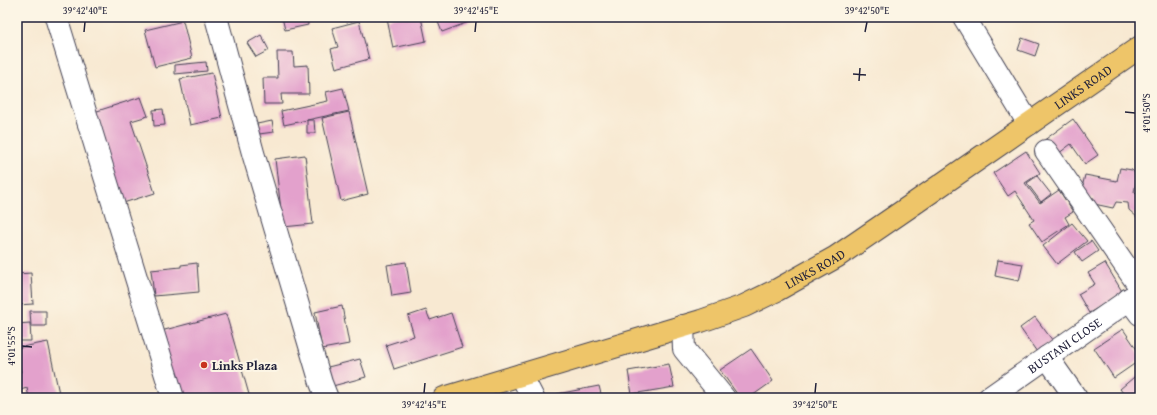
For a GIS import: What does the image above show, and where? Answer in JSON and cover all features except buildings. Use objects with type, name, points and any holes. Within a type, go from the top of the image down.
[{"type":"main road","name":"LINKS ROAD","points":[[444,398],[683,326],[744,306],[778,290],[836,256],[910,207],[1140,47]]},
{"type":"street","points":[[56,17],[173,398]]},
{"type":"street","points":[[964,17],[1029,124]]},
{"type":"street","points":[[219,18],[253,153],[321,383],[327,398]]},
{"type":"street","points":[[1046,151],[1137,298]]},
{"type":"street","name":"BUSTANI CLOSE","points":[[989,398],[1047,357],[1137,298]]},
{"type":"street","points":[[683,326],[684,349],[724,398]]},
{"type":"street","points":[[1047,357],[1076,398]]},
{"type":"street","points":[[521,375],[533,398]]},
{"type":"place","name":"Links Plaza","points":[[204,365]]}]
